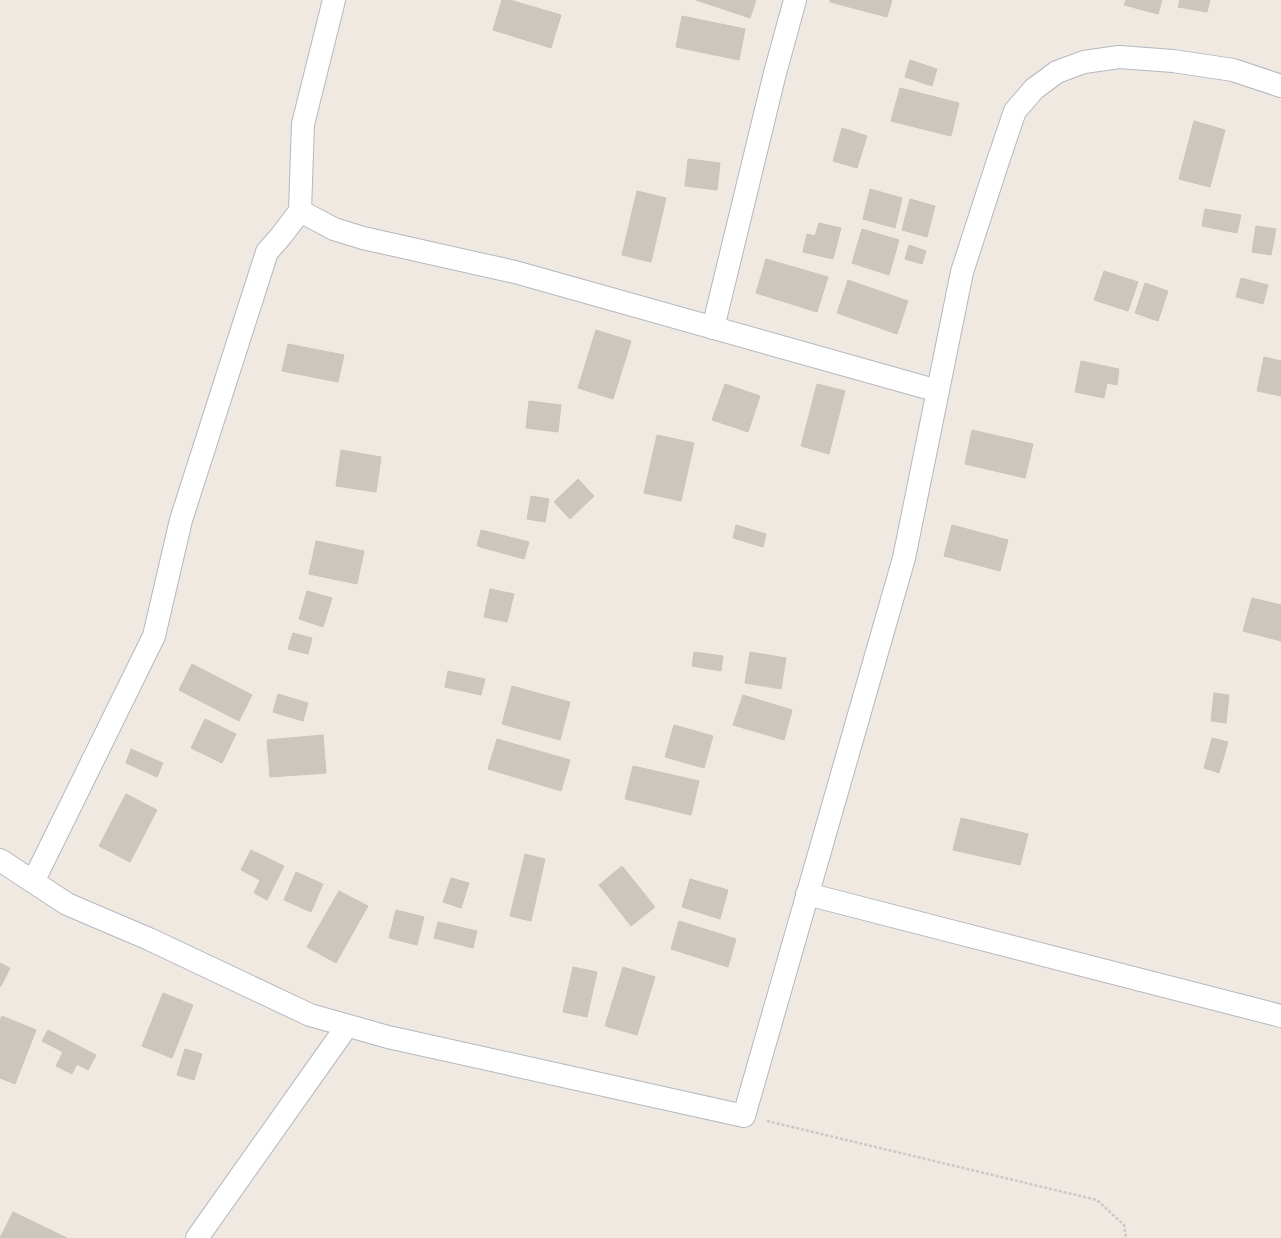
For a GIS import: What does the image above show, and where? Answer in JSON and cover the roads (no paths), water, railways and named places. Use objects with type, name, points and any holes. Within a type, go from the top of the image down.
[{"type":"street","points":[[33,882],[154,636],[181,520],[267,252],[282,236],[300,211],[303,124],[334,0]]},
{"type":"street","points":[[713,328],[795,0]]},
{"type":"street","points":[[0,860],[67,904],[149,939],[310,1015],[388,1037],[744,1116],[904,558],[962,272],[1015,111],[1034,89],[1057,72],[1084,62],[1119,57],[1172,60],[1232,70],[1281,86]]},
{"type":"street","points":[[300,211],[334,229],[363,238],[515,272],[938,391]]},
{"type":"street","points":[[808,894],[1281,1016]]},
{"type":"street","points":[[197,1238],[347,1026]]}]
